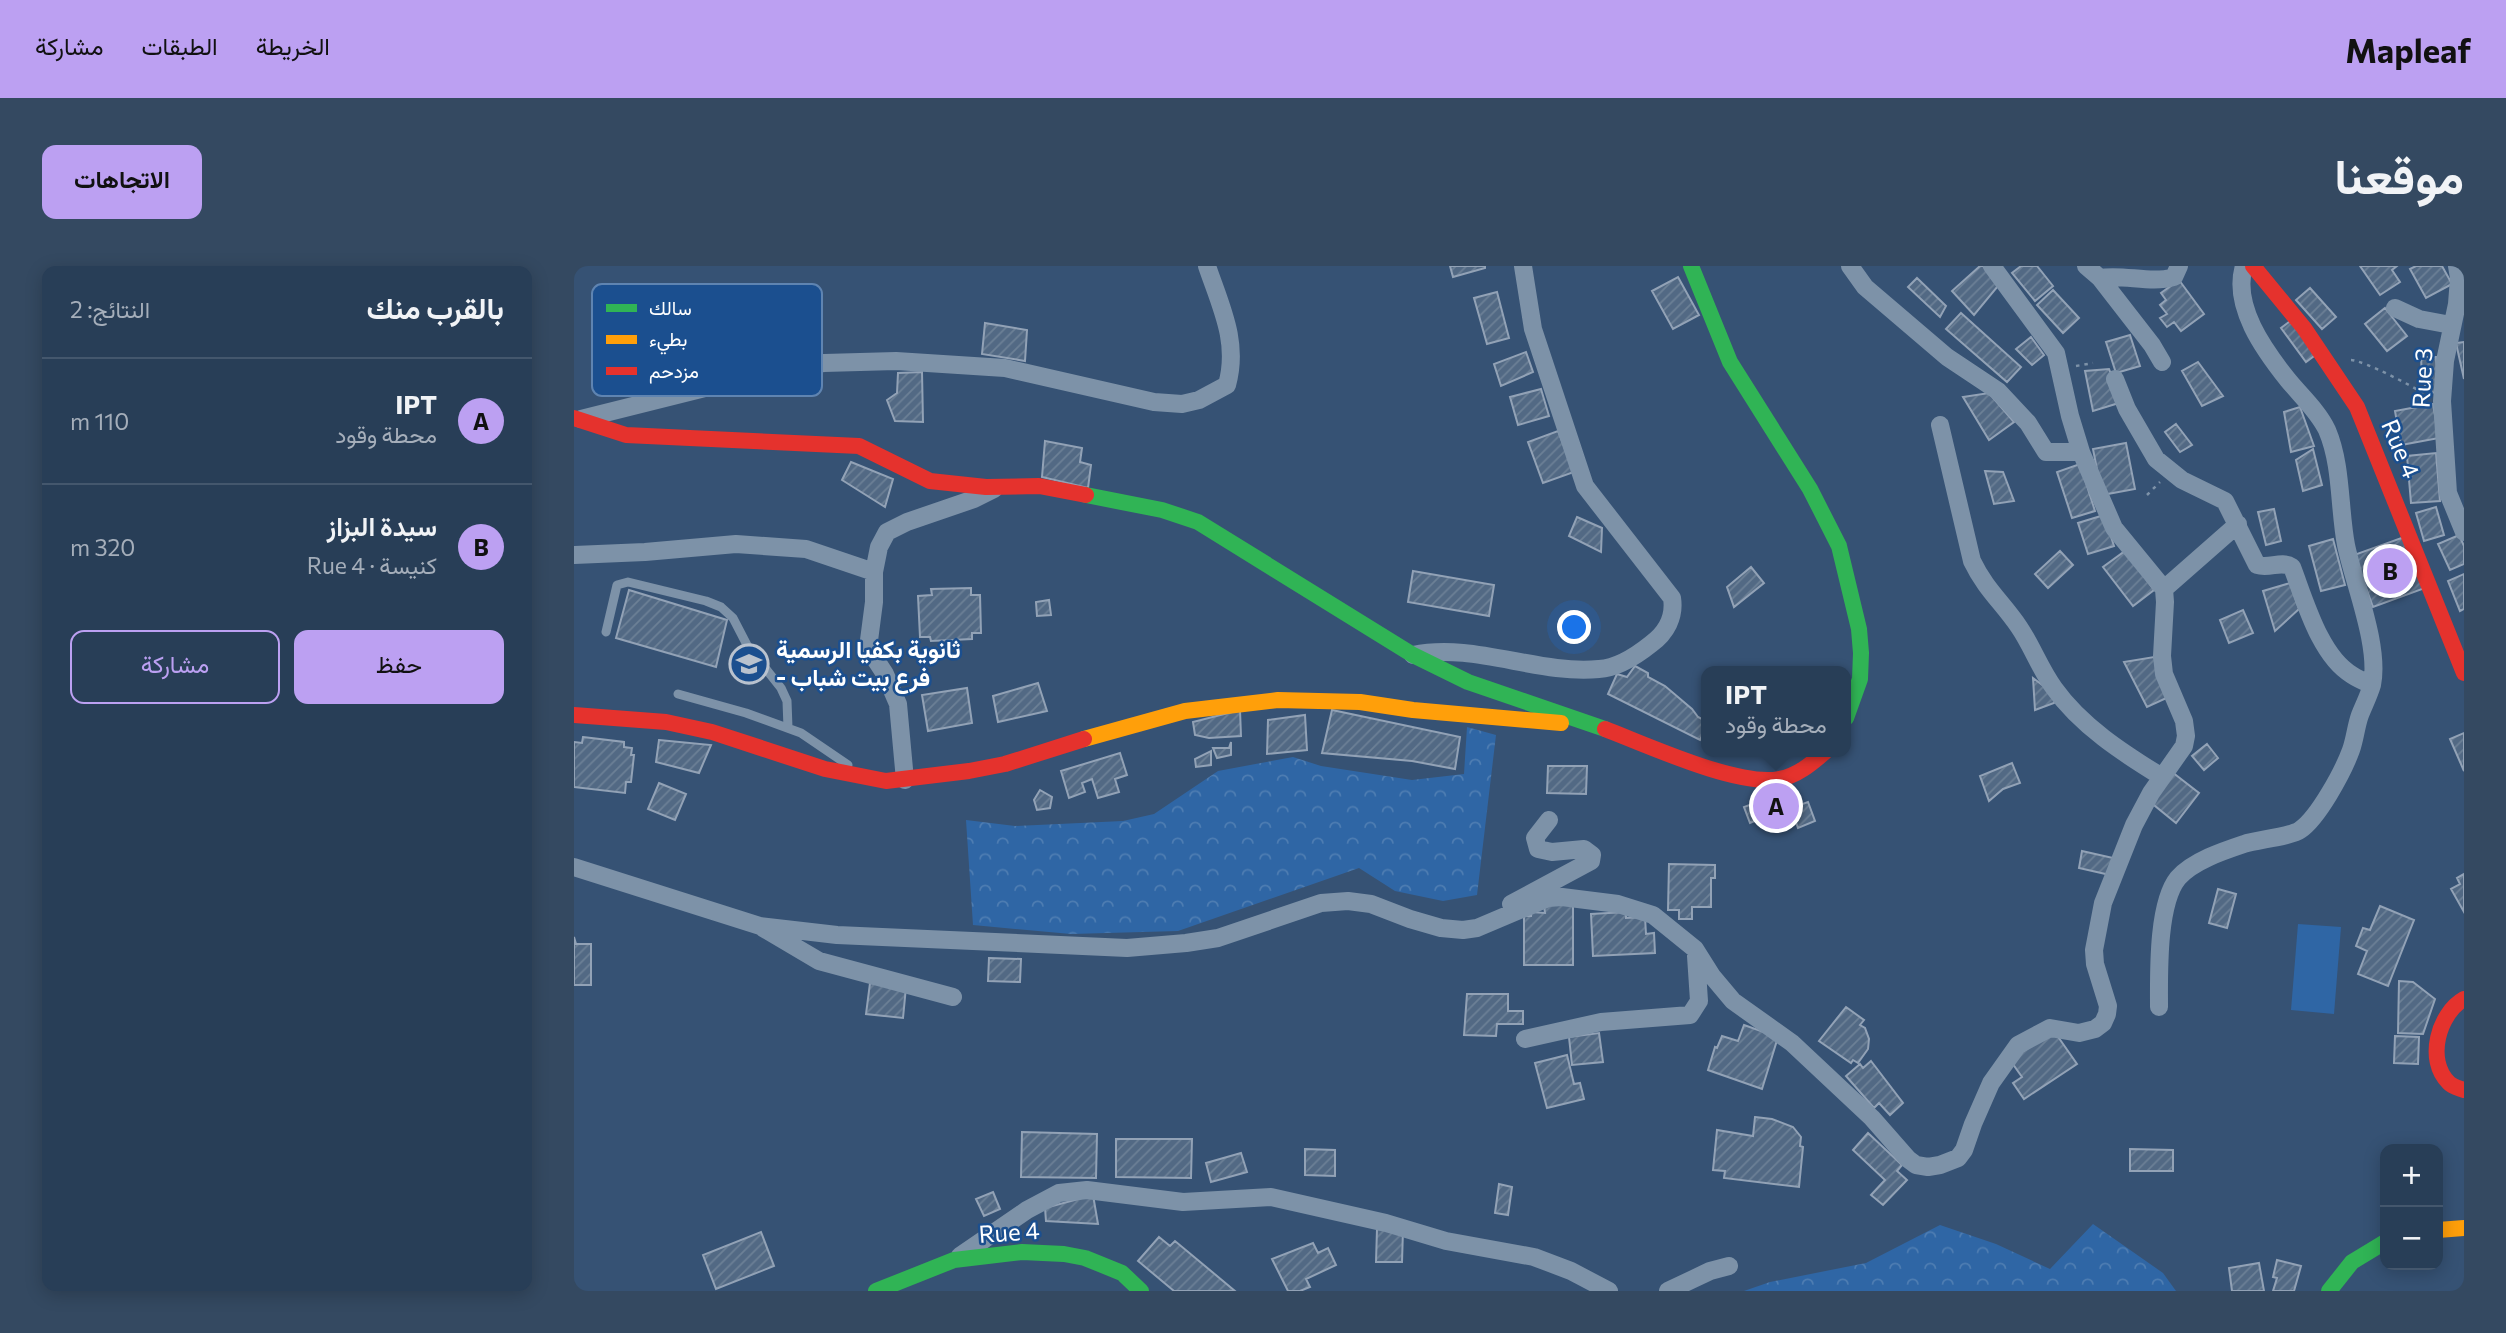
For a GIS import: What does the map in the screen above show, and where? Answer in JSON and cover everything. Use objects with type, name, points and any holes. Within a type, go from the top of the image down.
[{"type":"street","points":[[822,365],[896,361],[1005,368],[1154,402],[1182,404],[1199,400],[1227,385],[1233,355],[1230,337],[1207,266]]},
{"type":"street","points":[[1413,655],[1428,652],[1460,653],[1577,670],[1600,669],[1618,665],[1642,652],[1660,638],[1671,619],[1672,598],[1585,486],[1533,329],[1523,266]]},
{"type":"street","points":[[1690,266],[1730,362],[1810,489],[1839,546],[1859,629],[1861,653],[1860,679],[1851,705]]},
{"type":"street","points":[[1850,266],[1865,287],[1947,357],[1998,391],[2028,423],[2046,452],[2081,452]]},
{"type":"street","points":[[574,867],[760,926],[837,935],[1127,947],[1218,939],[1321,903],[1348,901],[1370,904],[1441,928],[1463,930],[1477,928],[1548,898],[1588,899],[1618,904],[1653,915],[1695,949],[1712,976],[1733,1001],[1792,1043],[1872,1118],[1908,1159],[1916,1165],[1928,1167],[1950,1163],[1965,1150],[1991,1083],[2018,1045],[2050,1028],[2079,1033],[2095,1030],[2103,1023],[2108,1006],[2095,964],[2094,938],[2104,903],[2134,825],[2184,746],[2186,736],[2184,721],[2164,674],[2164,589],[2114,528],[2081,452],[2056,353],[1992,266]]},
{"type":"street","points":[[2093,272],[2163,280],[2174,277],[2179,266]]},
{"type":"street","points":[[2160,1007],[2162,928],[2168,900],[2179,877],[2195,865],[2245,844],[2299,832],[2324,800],[2351,751],[2359,717],[2372,685],[2370,639],[2346,544],[2332,443],[2321,419],[2286,377],[2257,334],[2241,294],[2240,279],[2244,266]]},
{"type":"street","name":"Rue 4","points":[[2253,266],[2304,328],[2357,407],[2464,673]]},
{"type":"street","name":"Rue 3","points":[[2458,266],[2457,304],[2445,361],[2442,401],[2448,492],[2464,533]]},
{"type":"street","points":[[2093,272],[2152,345],[2162,362]]},
{"type":"street","points":[[2395,308],[2419,319],[2451,325]]},
{"type":"street","points":[[2115,379],[2127,409],[2156,459],[2182,480],[2225,501],[2257,565],[2269,567],[2283,563],[2292,568],[2312,621],[2328,649],[2352,676],[2372,685]]},
{"type":"street","points":[[576,419],[670,396]]},
{"type":"street","points":[[576,419],[626,435],[859,446],[930,481],[971,486],[1039,486],[1162,510],[1198,522],[1413,655],[1468,682],[1726,774],[1753,780],[1776,781],[1790,778],[1819,757]]},
{"type":"street","points":[[1940,425],[1972,561],[1980,578],[2018,626],[2054,689],[2081,719],[2120,752],[2162,777]]},
{"type":"street","points":[[905,780],[898,704],[885,674],[868,648],[878,547],[887,532],[907,522],[974,499],[1000,485]]},
{"type":"street","points":[[2164,589],[2238,524]]},
{"type":"street","points":[[574,555],[736,544],[806,549],[874,572]]},
{"type":"street","points":[[574,715],[666,722],[712,732],[825,769],[867,778],[905,780],[1005,764],[1116,728],[1185,711],[1278,700],[1360,702],[1413,710],[1599,727]]},
{"type":"street","points":[[1477,928],[1541,887],[1591,861],[1592,855],[1584,849],[1552,852],[1538,849],[1535,838],[1549,820]]},
{"type":"street","points":[[760,926],[819,961],[953,997]]},
{"type":"street","points":[[1525,1039],[1601,1022],[1690,1015],[1697,1006],[1700,995],[1695,949]]},
{"type":"street","points":[[2464,999],[2457,1001],[2446,1016],[2437,1042],[2437,1060],[2449,1084],[2464,1090]]},
{"type":"street","points":[[954,1260],[1027,1210],[1059,1194],[1087,1190],[1183,1202],[1271,1198],[1386,1223],[1446,1241],[1534,1257],[1571,1271],[1609,1291]]},
{"type":"street","points":[[2443,1230],[2464,1228]]},
{"type":"street","points":[[2329,1291],[2336,1278],[2353,1262],[2370,1248],[2380,1244]]},
{"type":"street","name":"Rue 4","points":[[876,1291],[954,1260],[1022,1252],[1064,1254],[1107,1266],[1122,1273],[1141,1291]]},
{"type":"street","points":[[1668,1291],[1729,1265]]},
{"type":"lane","points":[[606,632],[617,585],[628,583],[721,607],[733,618],[747,645],[781,688],[787,701],[788,728]]},
{"type":"lane","points":[[678,694],[746,713],[801,733],[867,778]]},
{"type":"path","points":[[2351,366],[2347,361],[2360,360],[2420,391]]},
{"type":"green space","points":[[1467,727],[1496,735],[1477,895],[1443,901],[1395,891],[1359,868],[1178,931],[1071,934],[973,925],[966,820],[1015,826],[1123,821],[1154,814],[1218,771],[1293,757],[1321,766],[1412,780],[1464,774]]},
{"type":"green space","points":[[2298,924],[2341,927],[2334,1014],[2291,1010]]},
{"type":"green space","points":[[2093,1224],[2163,1273],[2176,1291],[1744,1291],[1770,1282],[1866,1263],[1940,1225],[1996,1244],[2050,1269]]},
{"type":"building","points":[[1450,266],[1485,266],[1485,268],[1453,277]]},
{"type":"building","points":[[1983,266],[1998,286],[1974,315],[1952,291]]},
{"type":"building","points":[[2021,266],[2037,266],[2053,286],[2035,301],[2012,273]]},
{"type":"building","points":[[2360,266],[2397,266],[2392,270],[2400,282],[2380,295]]},
{"type":"building","points":[[2416,266],[2442,266],[2452,284],[2426,298],[2410,269]]},
{"type":"building","points":[[1678,277],[1699,315],[1673,329],[1652,291]]},
{"type":"building","points":[[1917,278],[1946,306],[1940,317],[1908,287]]},
{"type":"building","points":[[2179,280],[2204,314],[2181,331],[2174,322],[2167,327],[2160,318],[2167,314],[2160,305],[2166,300],[2161,293]]},
{"type":"building","points":[[2310,288],[2336,317],[2322,329],[2296,300]]},
{"type":"building","points":[[2053,290],[2079,318],[2063,333],[2037,305]]},
{"type":"building","points":[[1497,292],[1509,338],[1487,344],[1474,298]]},
{"type":"building","points":[[2385,308],[2407,336],[2387,351],[2365,324]]},
{"type":"building","points":[[1961,313],[2021,367],[2007,382],[1946,329]]},
{"type":"building","points":[[2293,319],[2318,353],[2306,362],[2281,328]]},
{"type":"building","points":[[985,323],[1027,330],[1025,361],[982,354]]},
{"type":"building","points":[[2130,335],[2140,366],[2116,373],[2106,342]]},
{"type":"building","points":[[2031,337],[2044,355],[2032,365],[2016,349]]},
{"type":"building","points":[[2464,342],[2464,379],[2456,343]]},
{"type":"building","points":[[1526,352],[1533,372],[1501,386],[1494,364]]},
{"type":"building","points":[[2421,357],[2436,357],[2438,392],[2428,393],[2422,378]]},
{"type":"building","points":[[2198,362],[2223,396],[2202,406],[2182,371]]},
{"type":"building","points":[[2109,369],[2122,402],[2093,411],[2085,371]]},
{"type":"building","points":[[922,372],[923,422],[895,421],[887,400],[897,393],[898,373]]},
{"type":"building","points":[[1541,389],[1549,416],[1518,425],[1510,397]]},
{"type":"building","points":[[1989,393],[2014,422],[1989,440],[1963,397]]},
{"type":"building","points":[[2433,404],[2439,438],[2401,445],[2395,411]]},
{"type":"building","points":[[2300,407],[2314,446],[2291,452],[2284,412]]},
{"type":"building","points":[[2176,424],[2192,445],[2180,452],[2165,432]]},
{"type":"building","points":[[1558,431],[1574,472],[1543,483],[1528,442]]},
{"type":"building","points":[[1045,441],[1082,448],[1080,462],[1091,465],[1088,488],[1042,477]]},
{"type":"building","points":[[2126,443],[2135,489],[2102,495],[2093,449]]},
{"type":"building","points":[[2313,449],[2322,485],[2303,491],[2296,460]]},
{"type":"building","points":[[2436,453],[2440,501],[2411,503],[2407,456]]},
{"type":"building","points":[[851,462],[893,479],[885,507],[842,480]]},
{"type":"building","points":[[2080,464],[2095,511],[2072,518],[2057,472]]},
{"type":"building","points":[[1985,471],[2003,472],[2014,501],[1994,504]]},
{"type":"building","points":[[2436,507],[2444,535],[2424,541],[2416,513]]},
{"type":"building","points":[[2274,509],[2281,541],[2266,545],[2258,512]]},
{"type":"building","points":[[2104,515],[2114,546],[2088,554],[2078,523]]},
{"type":"building","points":[[1577,517],[1602,528],[1601,552],[1569,536]]},
{"type":"building","points":[[2459,535],[2464,546],[2464,564],[2450,570],[2438,544]]},
{"type":"building","points":[[2407,536],[2425,588],[2373,607],[2354,555]]},
{"type":"building","points":[[2333,539],[2345,585],[2321,591],[2309,546]]},
{"type":"building","points":[[2060,551],[2073,565],[2048,588],[2035,574]]},
{"type":"building","points":[[2125,551],[2154,590],[2133,606],[2103,567]]},
{"type":"building","points":[[1751,567],[1764,583],[1734,607],[1727,587]]},
{"type":"building","points":[[1413,571],[1494,585],[1489,616],[1408,602]]},
{"type":"building","points":[[2464,574],[2464,609],[2460,611],[2448,581]]},
{"type":"building","points":[[2290,583],[2299,609],[2275,631],[2263,591]]},
{"type":"building","points":[[971,588],[971,595],[980,595],[981,633],[972,633],[972,639],[931,641],[930,637],[920,637],[918,596],[932,595],[931,589]]},
{"type":"building","points":[[629,590],[727,620],[716,667],[616,638]]},
{"type":"building","points":[[1049,600],[1051,615],[1037,616],[1036,602]]},
{"type":"building","points":[[2243,610],[2253,633],[2229,643],[2220,620]]},
{"type":"building","points":[[2154,657],[2173,695],[2147,707],[2124,662]]},
{"type":"building","points":[[1635,666],[1648,673],[1648,677],[1665,686],[1692,709],[1701,718],[1700,740],[1608,694],[1617,674],[1627,677]]},
{"type":"building","points":[[2033,678],[2057,696],[2054,703],[2035,710]]},
{"type":"building","points":[[1038,683],[1047,711],[998,722],[993,696]]},
{"type":"building","points":[[967,688],[972,723],[928,731],[922,695]]},
{"type":"building","points":[[1240,710],[1241,736],[1209,738],[1195,735],[1193,722]]},
{"type":"building","points":[[1332,710],[1460,737],[1455,769],[1412,761],[1322,753]]},
{"type":"building","points":[[1305,715],[1307,750],[1267,754],[1268,720]]},
{"type":"building","points":[[2464,733],[2464,771],[2450,739]]},
{"type":"building","points":[[583,737],[624,742],[624,747],[632,748],[631,755],[634,755],[631,782],[626,782],[625,793],[574,787],[574,742],[582,743]]},
{"type":"building","points":[[659,740],[711,745],[699,773],[656,762]]},
{"type":"building","points":[[1231,742],[1231,755],[1217,758],[1213,748],[1229,748]]},
{"type":"building","points":[[2207,744],[2218,758],[2204,770],[2192,756]]},
{"type":"building","points":[[1211,751],[1211,765],[1196,767],[1195,759]]},
{"type":"building","points":[[1120,753],[1127,775],[1115,779],[1119,792],[1098,798],[1092,779],[1082,783],[1085,792],[1069,798],[1061,771]]},
{"type":"building","points":[[2012,763],[2020,783],[2003,789],[1989,801],[1980,776]]},
{"type":"building","points":[[1548,766],[1587,766],[1586,794],[1547,793]]},
{"type":"building","points":[[2172,772],[2199,793],[2176,823],[2149,801]]},
{"type":"building","points":[[659,783],[686,794],[675,820],[648,809]]},
{"type":"building","points":[[1040,790],[1052,797],[1050,808],[1037,810],[1034,800]]},
{"type":"building","points":[[1760,801],[1765,817],[1750,823],[1744,807]]},
{"type":"building","points":[[1808,802],[1815,821],[1798,828],[1791,808]]},
{"type":"building","points":[[2082,851],[2113,858],[2110,875],[2079,868]]},
{"type":"building","points":[[1669,864],[1715,865],[1715,878],[1711,878],[1711,907],[1692,907],[1692,919],[1679,919],[1679,910],[1668,910]]},
{"type":"building","points":[[2464,874],[2464,912],[2451,889],[2460,884],[2457,878]]},
{"type":"building","points":[[2218,889],[2236,894],[2227,928],[2209,923]]},
{"type":"building","points":[[1544,905],[1573,905],[1573,965],[1524,965],[1524,916],[1531,916],[1531,912],[1545,913]]},
{"type":"building","points":[[2380,906],[2414,920],[2388,986],[2358,974],[2367,951],[2356,946],[2363,928],[2370,930]]},
{"type":"building","points":[[1626,912],[1626,918],[1645,917],[1646,934],[1654,933],[1655,953],[1593,956],[1591,914]]},
{"type":"building","points":[[574,937],[576,944],[591,944],[591,985],[574,985]]},
{"type":"building","points":[[989,958],[1021,959],[1020,982],[988,981]]},
{"type":"building","points":[[2399,981],[2413,982],[2435,999],[2423,1034],[2398,1033]]},
{"type":"building","points":[[870,983],[906,987],[903,1018],[866,1014]]},
{"type":"building","points":[[1467,994],[1508,994],[1508,1011],[1523,1011],[1523,1024],[1497,1024],[1496,1036],[1464,1035]]},
{"type":"building","points":[[1846,1007],[1864,1020],[1860,1025],[1865,1028],[1869,1039],[1868,1049],[1858,1063],[1853,1060],[1851,1063],[1819,1041]]},
{"type":"building","points":[[1744,1025],[1778,1037],[1762,1089],[1708,1070],[1715,1047],[1717,1048],[1722,1036],[1738,1041]]},
{"type":"building","points":[[2054,1031],[2077,1064],[2024,1099],[2013,1083],[2022,1077],[2010,1060]]},
{"type":"building","points":[[1599,1033],[1603,1062],[1572,1065],[1569,1037]]},
{"type":"building","points":[[2395,1036],[2419,1037],[2418,1064],[2394,1063]]},
{"type":"building","points":[[1567,1055],[1574,1084],[1580,1083],[1584,1099],[1547,1108],[1535,1063]]},
{"type":"building","points":[[1871,1061],[1903,1103],[1890,1115],[1879,1103],[1874,1108],[1846,1076],[1860,1064],[1863,1068]]},
{"type":"building","points":[[1755,1117],[1772,1119],[1793,1127],[1801,1137],[1800,1146],[1803,1147],[1799,1187],[1724,1178],[1725,1171],[1713,1170],[1717,1130],[1753,1136]]},
{"type":"building","points":[[1022,1132],[1097,1134],[1096,1178],[1021,1177]]},
{"type":"building","points":[[1868,1133],[1902,1165],[1897,1171],[1907,1180],[1883,1205],[1871,1195],[1885,1180],[1853,1150]]},
{"type":"building","points":[[1116,1139],[1192,1139],[1191,1178],[1116,1177]]},
{"type":"building","points":[[1305,1149],[1335,1150],[1335,1176],[1305,1175]]},
{"type":"building","points":[[2130,1149],[2173,1150],[2173,1171],[2130,1171]]},
{"type":"building","points":[[1241,1153],[1247,1172],[1211,1182],[1206,1163]]},
{"type":"building","points":[[1499,1184],[1512,1187],[1508,1215],[1495,1213]]},
{"type":"building","points":[[993,1192],[1000,1209],[984,1216],[976,1199]]},
{"type":"building","points":[[1093,1195],[1098,1224],[1046,1221],[1045,1208]]},
{"type":"building","points":[[1377,1229],[1403,1230],[1402,1262],[1376,1262]]},
{"type":"building","points":[[761,1232],[774,1266],[716,1289],[703,1255]]},
{"type":"building","points":[[1159,1237],[1170,1246],[1175,1241],[1235,1291],[1174,1291],[1138,1261]]},
{"type":"building","points":[[1313,1243],[1318,1253],[1328,1248],[1336,1265],[1306,1279],[1310,1287],[1300,1291],[1288,1291],[1272,1259]]},
{"type":"building","points":[[2277,1260],[2301,1266],[2294,1291],[2273,1291],[2277,1278],[2273,1277]]},
{"type":"building","points":[[2259,1263],[2264,1291],[2232,1291],[2229,1268]]},
{"type":"traffic: fast","points":[[1691,266],[1730,362],[1810,489],[1839,546],[1859,629],[1861,653],[1860,679],[1851,704]]},
{"type":"traffic: fast","points":[[1086,495],[1162,510],[1198,522],[1413,655],[1468,682],[1605,729]]},
{"type":"traffic: fast","points":[[2329,1291],[2352,1262],[2380,1245]]},
{"type":"traffic: fast","points":[[876,1291],[954,1260],[1022,1252],[1085,1258],[1122,1273],[1141,1291]]},
{"type":"traffic: slow","points":[[1084,739],[1185,711],[1278,700],[1360,702],[1413,710],[1561,723]]},
{"type":"traffic: slow","points":[[2443,1230],[2464,1228]]},
{"type":"traffic: jam","points":[[2253,266],[2304,328],[2357,407],[2464,673]]},
{"type":"traffic: jam","points":[[574,418],[626,435],[859,446],[930,481],[986,487],[1039,486],[1086,495]]},
{"type":"traffic: jam","points":[[574,715],[666,722],[712,732],[825,769],[886,781],[1005,764],[1084,739]]},
{"type":"traffic: jam","points":[[1605,729],[1692,763],[1740,777],[1761,780],[1792,775],[1819,757]]},
{"type":"traffic: jam","points":[[2464,999],[2455,1006],[2442,1026],[2437,1050],[2442,1073],[2451,1084],[2464,1090]]},
{"type":"place","name":"سيدة البزاز","points":[[2390,571]]},
{"type":"place","name":"ثانوية بكفيا الرسمية - فرع بيت شباب","points":[[749,664]]},
{"type":"place","name":"IPT","points":[[1776,806]]}]
